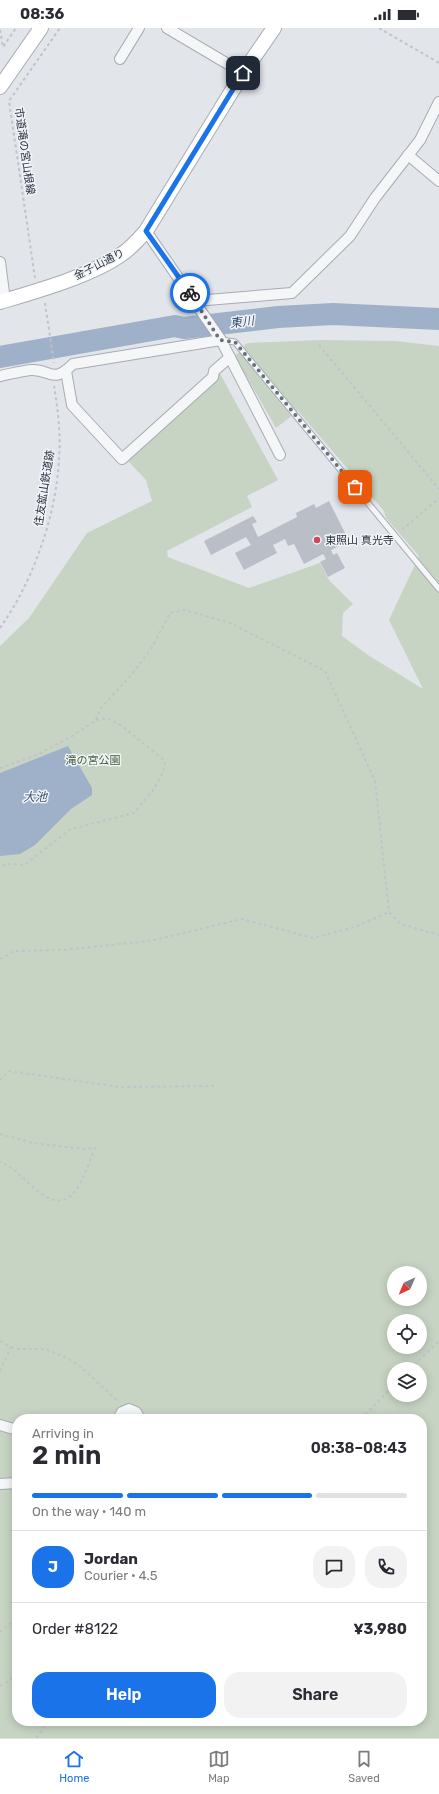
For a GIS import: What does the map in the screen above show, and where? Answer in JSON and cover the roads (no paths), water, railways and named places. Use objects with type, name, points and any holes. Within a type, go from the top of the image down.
[{"type":"street","points":[[0,87],[41,28]]},
{"type":"street","points":[[120,59],[139,28]]},
{"type":"street","points":[[167,28],[243,73]]},
{"type":"street","name":"金子山通り","points":[[3,302],[40,290],[92,270],[122,254],[146,231],[243,73],[274,28]]},
{"type":"street","points":[[197,303],[292,293],[350,236],[427,129],[439,102]]},
{"type":"street","points":[[408,155],[439,181]]},
{"type":"street","points":[[146,231],[220,338],[280,455]]},
{"type":"street","points":[[0,262],[3,302]]},
{"type":"street","points":[[0,376],[32,370],[53,375],[66,371],[73,364],[220,338]]},
{"type":"street","points":[[66,371],[72,405],[122,458],[213,377],[214,371],[230,357]]},
{"type":"street","points":[[121,1414],[127,1410],[136,1412],[137,1414]]},
{"type":"street","points":[[0,1425],[12,1429]]},
{"type":"street","points":[[0,1484],[12,1483]]},
{"type":"lane","points":[[220,338],[235,342],[439,589]]},
{"type":"water","name":"大池","points":[[68,746],[92,788],[92,795],[71,809],[35,845],[20,854],[0,856],[0,773]]},
{"type":"waterway","name":"東川","points":[[0,357],[175,326],[184,328],[278,317],[333,314],[439,319]]},
{"type":"place","name":"東照山 真光寺","points":[[317,540]]},
{"type":"park label","name":"滝の宮公園","points":[[93,760]]}]
